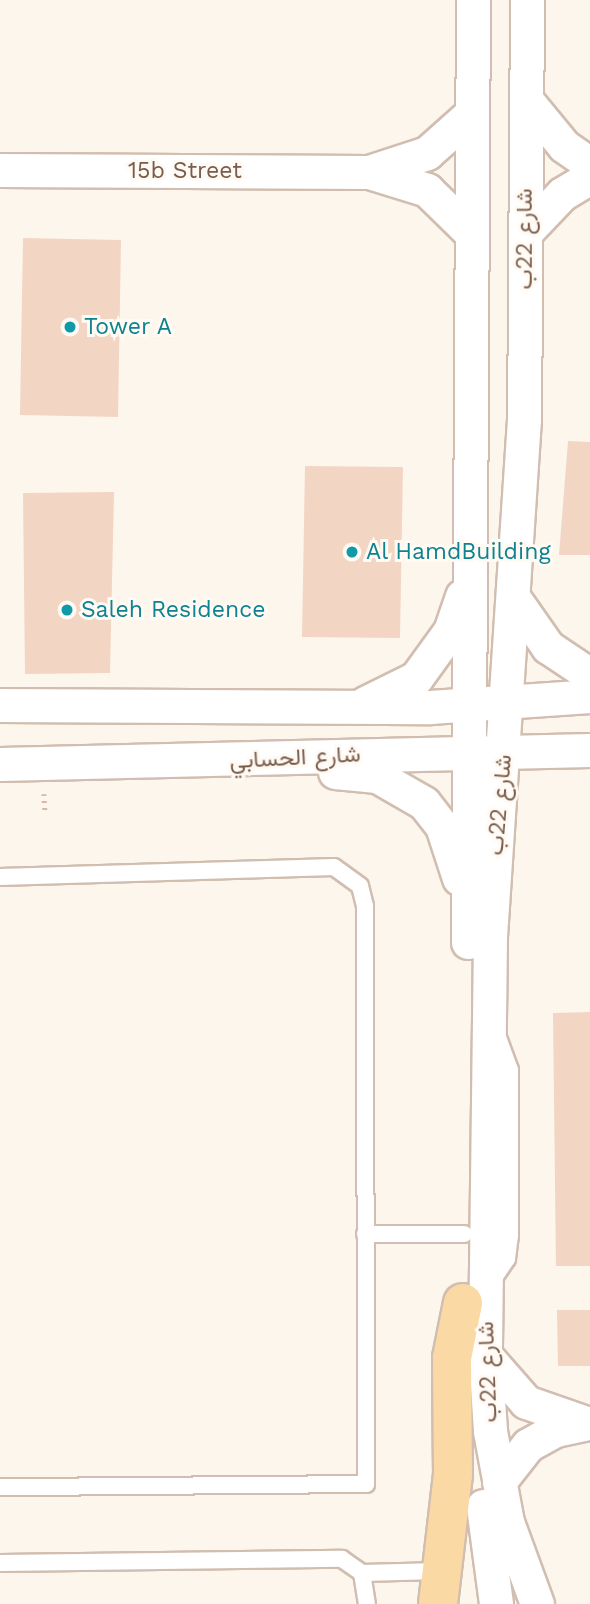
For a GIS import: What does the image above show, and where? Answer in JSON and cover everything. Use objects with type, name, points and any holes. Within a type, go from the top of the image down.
[{"type":"main road","points":[[438,1587],[453,1475],[452,1357],[474,1296]]},
{"type":"street","name":"شارع 22ب","points":[[473,0],[467,573],[470,706],[469,915],[464,1234],[485,1355],[499,1482],[517,1557],[537,1604]]},
{"type":"street","name":"شارع 22ب","points":[[496,1604],[472,1443],[474,1296],[489,1022],[491,916],[504,755],[524,419],[527,0]]},
{"type":"street","points":[[527,101],[565,146],[590,164]]},
{"type":"street","name":"15b Street","points":[[369,172],[427,153],[472,113]]},
{"type":"street","name":"15b Street","points":[[0,170],[369,172],[427,190],[470,232]]},
{"type":"street","points":[[525,233],[562,194],[590,177]]},
{"type":"street","points":[[349,708],[389,695],[435,656],[450,631],[467,573]]},
{"type":"street","points":[[513,597],[548,647],[590,675]]},
{"type":"street","name":"شارع الحسابي","points":[[0,705],[349,708],[507,705],[590,696]]},
{"type":"street","name":"شارع الحسابي","points":[[0,764],[278,762],[316,754],[504,755],[590,750]]},
{"type":"street","points":[[278,762],[377,776],[424,803],[450,843],[469,915]]},
{"type":"street","points":[[485,1355],[526,1402],[588,1423]]},
{"type":"street","points":[[499,1482],[534,1441],[588,1423]]},
{"type":"lane","points":[[0,877],[334,867],[353,877],[365,906],[366,1484],[0,1487]]},
{"type":"lane","points":[[365,1234],[464,1234]]},
{"type":"lane","points":[[0,1563],[326,1558],[350,1562],[362,1573],[438,1587]]},
{"type":"lane","points":[[362,1573],[367,1604]]},
{"type":"building","name":"Tower A","points":[[23,238],[121,240],[118,417],[20,415]]},
{"type":"building","points":[[568,441],[590,442],[590,555],[559,555]]},
{"type":"building","name":"Al HamdBuilding","points":[[305,466],[403,467],[400,638],[302,637]]},
{"type":"building","name":"Saleh Residence","points":[[114,492],[110,673],[25,674],[23,493]]},
{"type":"building","points":[[590,1012],[590,1266],[556,1266],[553,1013]]},
{"type":"building","points":[[557,1310],[590,1310],[590,1366],[558,1366]]},
{"type":"place","name":"Tower A","points":[[70,327]]},
{"type":"place","name":"Al HamdBuilding","points":[[352,552]]},
{"type":"place","name":"Saleh Residence","points":[[67,610]]}]
